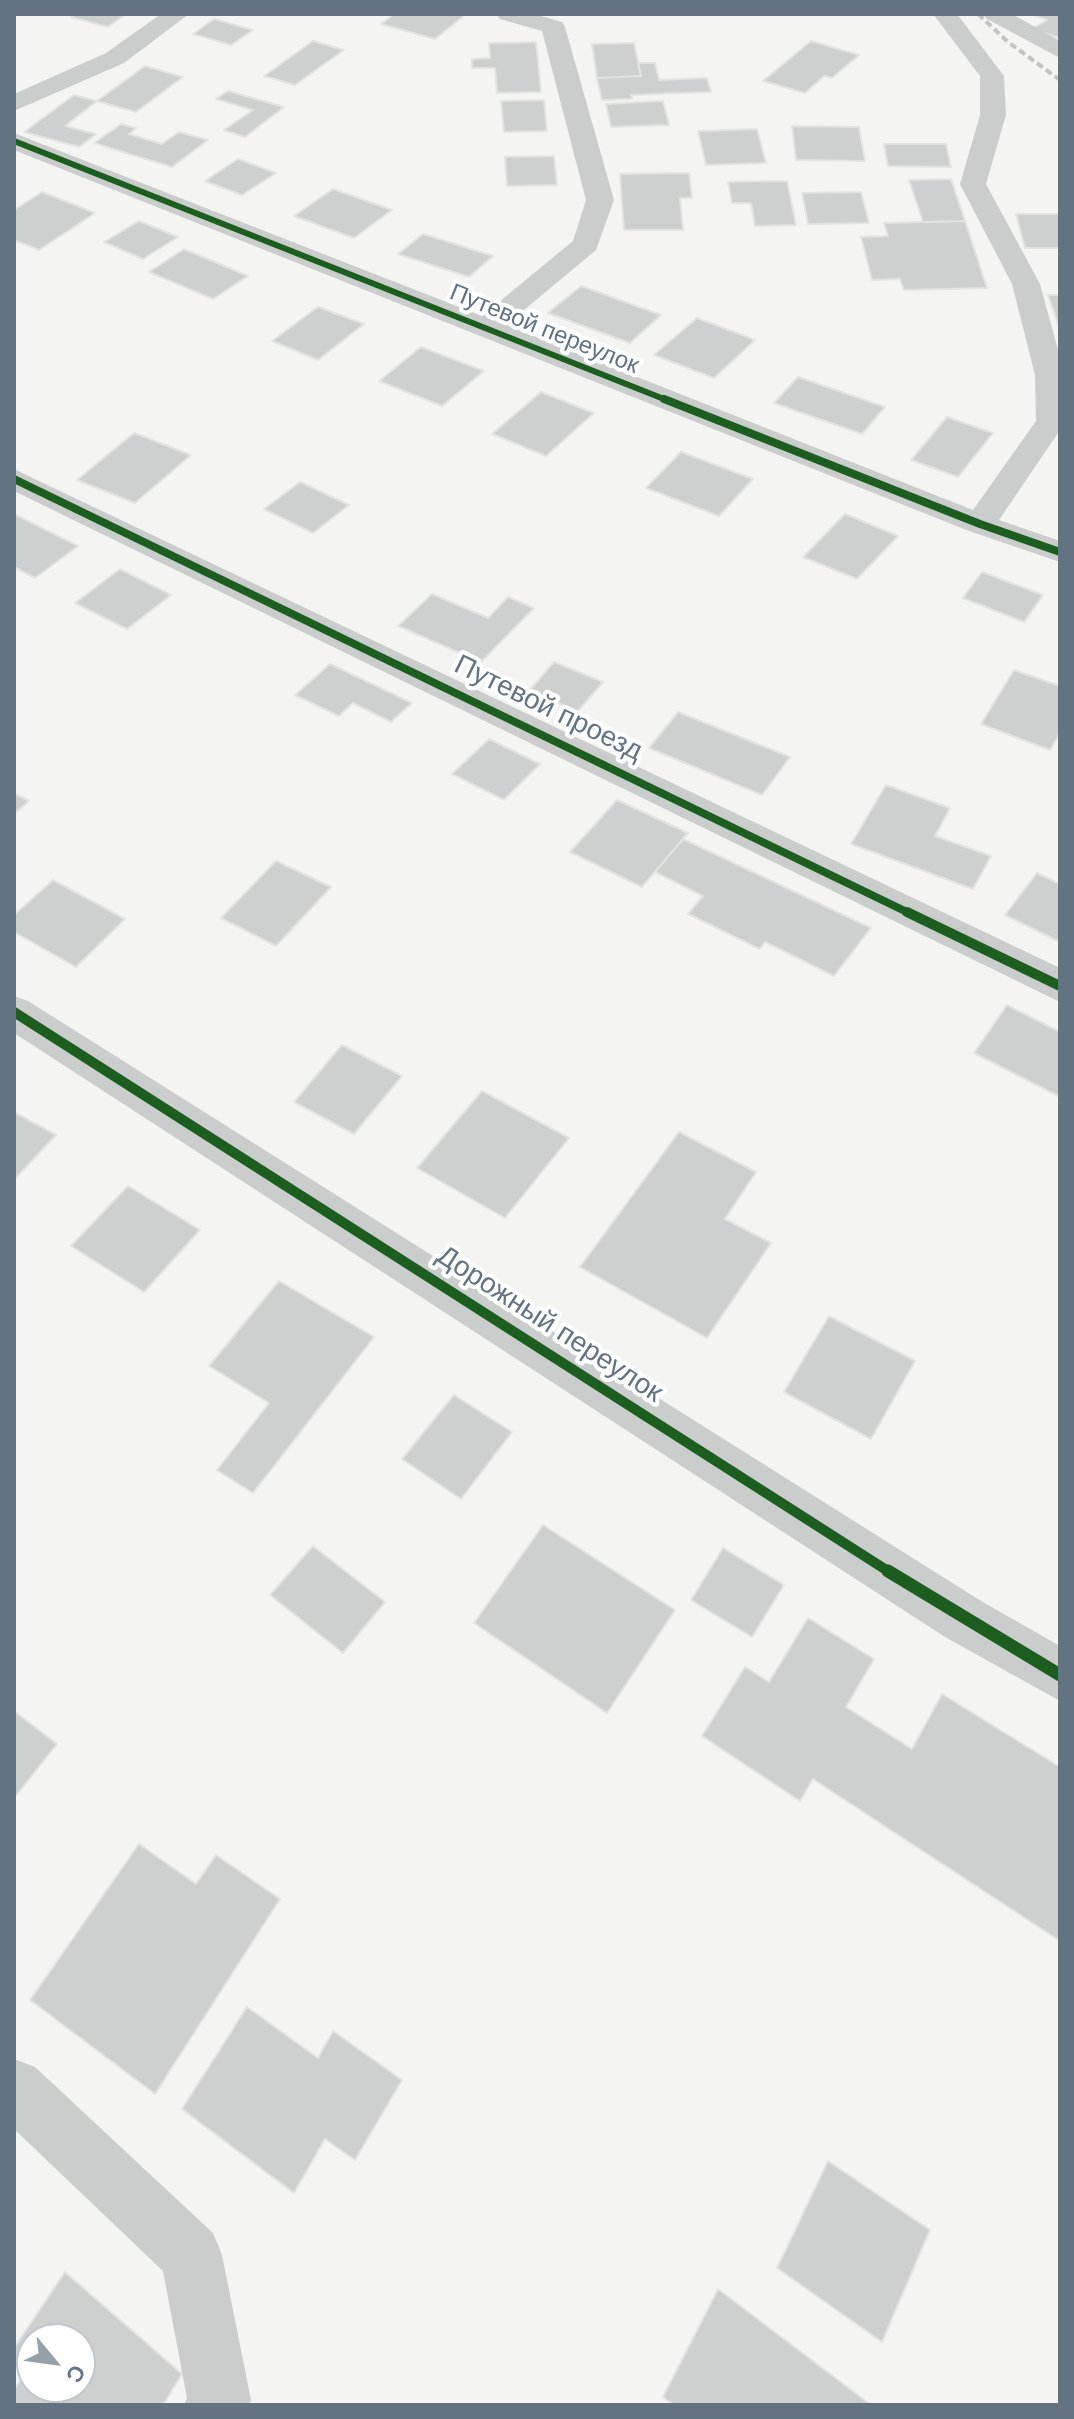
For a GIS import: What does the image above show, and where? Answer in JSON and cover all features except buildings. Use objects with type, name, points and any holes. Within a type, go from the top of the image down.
[{"type":"street","points":[[14,103],[115,58],[177,14]]},
{"type":"street","points":[[485,328],[586,244],[600,200],[553,27],[508,14]]},
{"type":"street","points":[[945,14],[992,76],[993,115],[973,184],[1026,284],[1050,375],[1051,421],[980,524]]},
{"type":"street","points":[[995,14],[1060,51]]},
{"type":"street","name":"Путевой переулок","points":[[14,141],[980,524],[1060,552]]},
{"type":"street","name":"Путевой проезд","points":[[14,479],[1060,986]]},
{"type":"street","name":"Дорожный переулок","points":[[14,1012],[963,1619],[1060,1675]]},
{"type":"street","points":[[14,2088],[191,2255],[219,2400],[216,2405]]},
{"type":"railway","points":[[978,14],[1008,42],[1060,80]]},
{"type":"cycle path","points":[[14,141],[980,524],[1060,552]]},
{"type":"cycle path","points":[[14,479],[1060,986]]},
{"type":"cycle path","points":[[14,1012],[963,1619],[1060,1675]]}]
